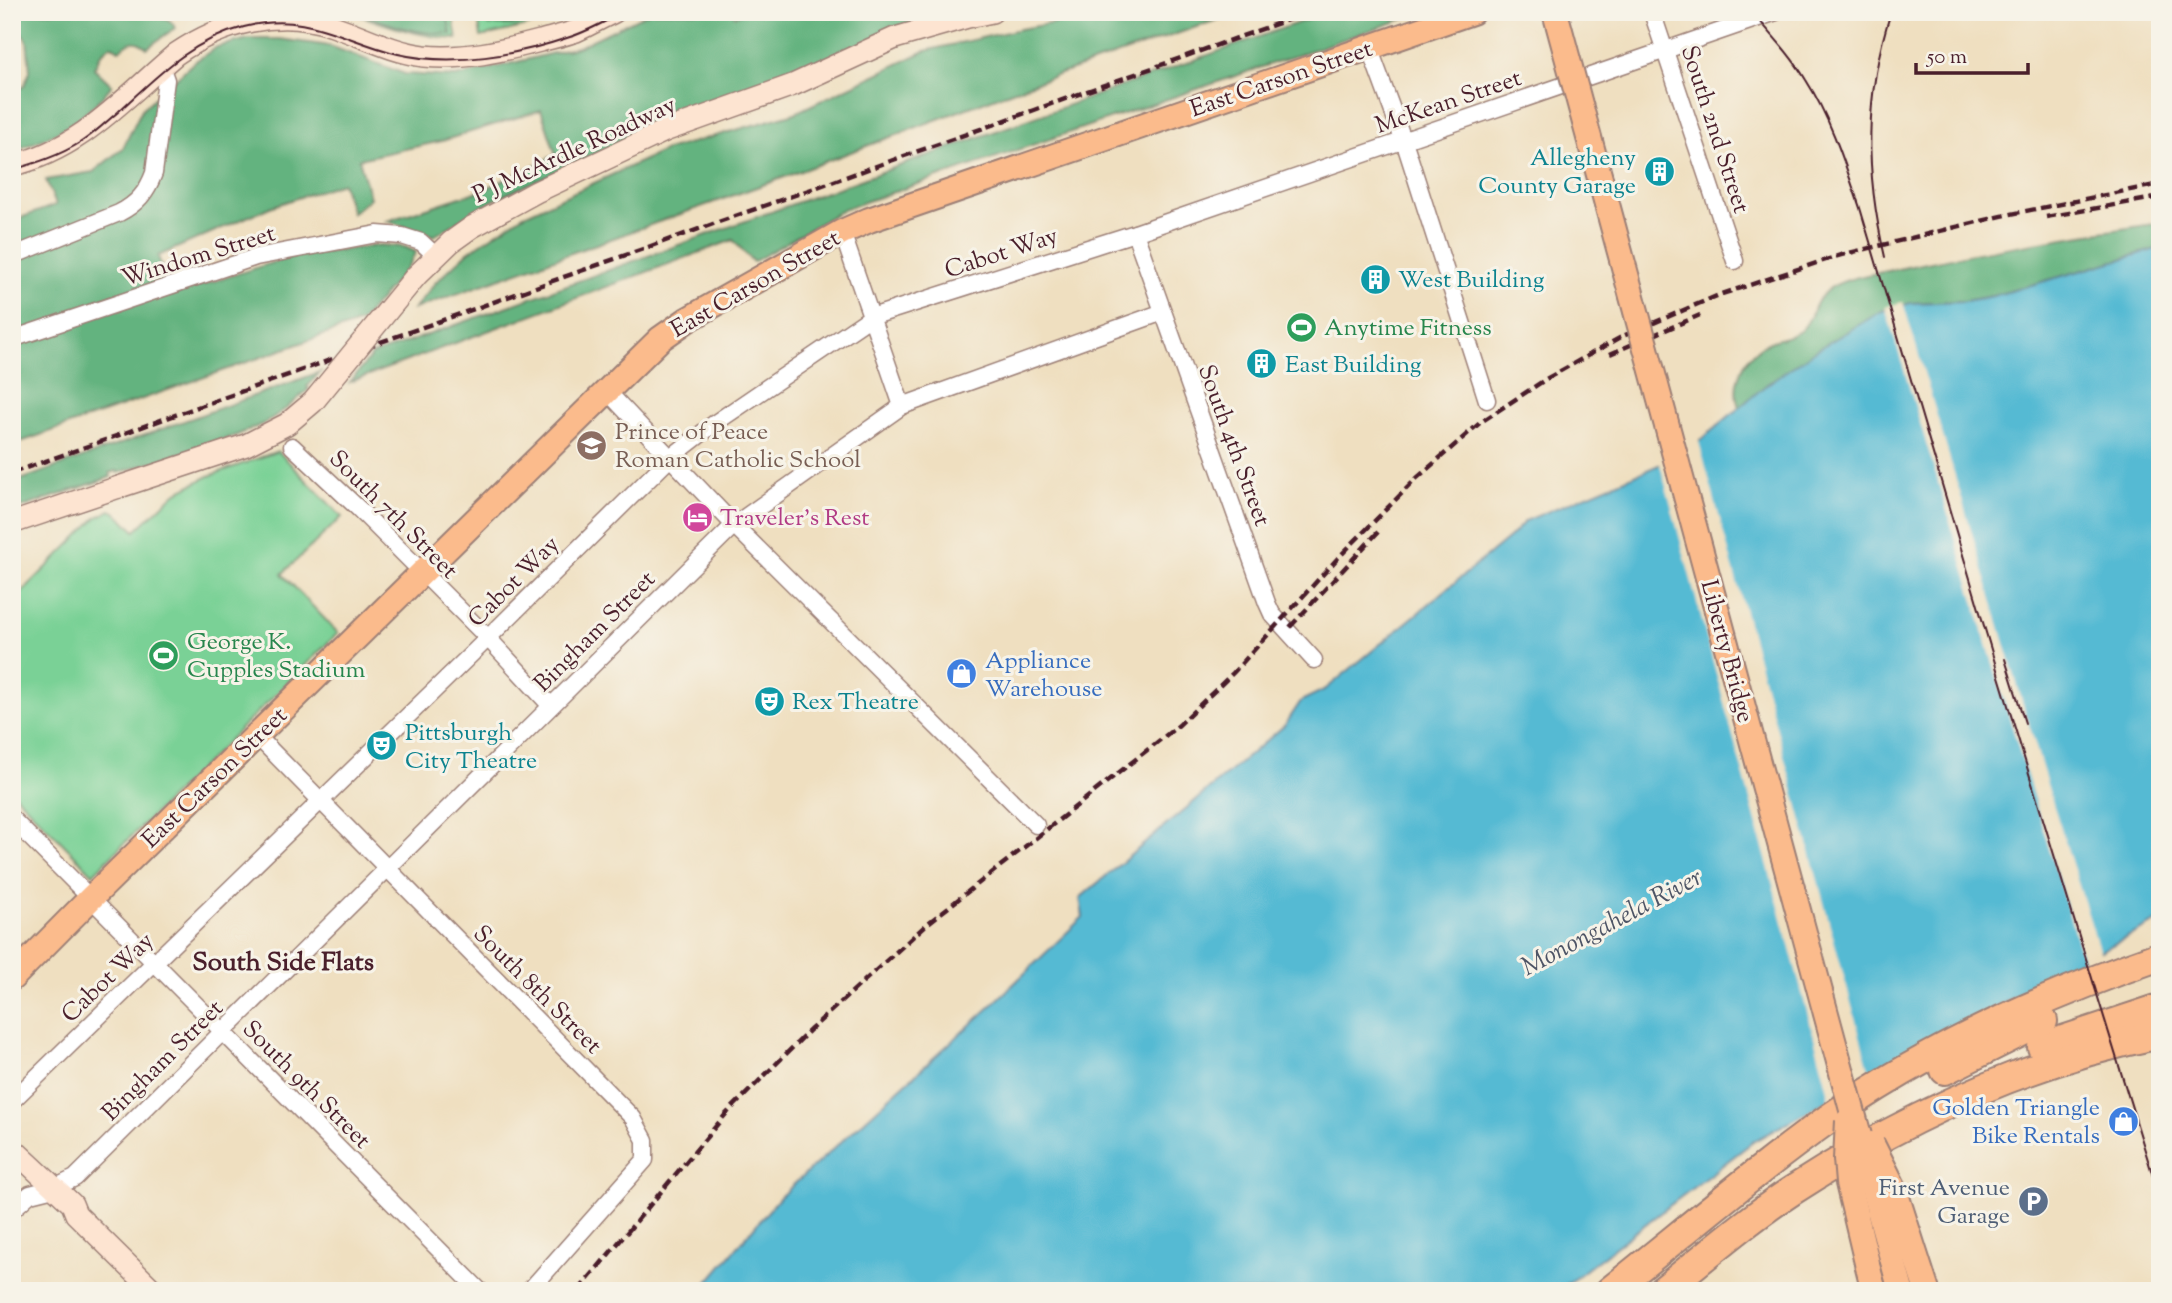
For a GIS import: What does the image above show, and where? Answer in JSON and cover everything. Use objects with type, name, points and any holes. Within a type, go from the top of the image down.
[{"type":"highway","points":[[1610,1291],[1789,1148],[1891,1079],[2023,1010],[2160,956]]},
{"type":"highway","points":[[1683,1233],[1850,1123],[1970,1057],[2082,1004],[2160,975]]},
{"type":"highway","points":[[1970,1057],[2081,1016],[2160,992]]},
{"type":"highway","points":[[1662,1291],[1791,1191],[1882,1126],[1931,1096],[2031,1051],[2160,1008]]},
{"type":"highway","points":[[1791,1191],[1885,1136],[1984,1088],[2086,1052],[2160,1034]]},
{"type":"main road","points":[[12,165],[56,151],[82,136],[161,66],[192,43],[220,29],[248,21],[277,18],[304,20],[330,25],[398,51],[423,56],[460,57],[511,48],[573,32],[614,12]]},
{"type":"main road","name":"P J McArdle Roadway","points":[[12,523],[246,445],[287,424],[313,402],[416,276],[436,256],[472,227],[514,203],[667,130],[793,85],[895,38],[992,12]]},
{"type":"main road","name":"East Carson Street","points":[[12,978],[660,339],[687,320],[842,232],[869,220],[1472,12]]},
{"type":"main road","name":"Liberty Bridge","points":[[1555,12],[1901,1291]]},
{"type":"main road","points":[[1849,1100],[1846,1158],[1848,1183],[1874,1291]]},
{"type":"main road","points":[[1849,1100],[1894,1188],[1927,1291]]},
{"type":"main road","points":[[12,1148],[72,1204],[76,1214],[154,1291]]},
{"type":"street","name":"South 2nd Street","points":[[1652,12],[1735,261]]},
{"type":"street","name":"McKean Street","points":[[1135,233],[1776,12]]},
{"type":"street","points":[[1369,47],[1403,141],[1487,400]]},
{"type":"street","points":[[12,256],[119,213],[142,197],[154,173],[166,80],[161,66]]},
{"type":"street","points":[[842,232],[902,406]]},
{"type":"street","name":"South 4th Street","points":[[1135,233],[1267,603],[1272,614],[1314,660]]},
{"type":"street","name":"Cabot Way","points":[[12,1101],[670,458],[715,423],[871,317],[1135,233]]},
{"type":"street","name":"Windom Street","points":[[12,338],[256,257],[377,234],[402,236],[421,242],[436,256]]},
{"type":"street","name":"Bingham Street","points":[[12,1210],[30,1194],[54,1188],[75,1178],[734,525],[902,406],[1163,312]]},
{"type":"street","points":[[607,391],[734,525],[1036,825]]},
{"type":"street","name":"South 7th Street","points":[[292,446],[488,638],[551,706]]},
{"type":"street","name":"South 8th Street","points":[[257,736],[633,1118],[645,1140],[645,1160],[529,1291]]},
{"type":"street","name":"South 9th Street","points":[[12,819],[480,1291]]},
{"type":"green space","points":[[12,12],[149,12],[154,17],[169,20],[175,28],[147,48],[136,42],[119,50],[111,45],[101,54],[94,68],[112,85],[102,97],[68,126],[12,151],[12,92],[24,86],[30,71],[27,40],[12,25]]},
{"type":"green space","points":[[350,12],[452,12],[457,39],[415,33]]},
{"type":"green space","points":[[356,12],[447,12],[451,34],[414,30]]},
{"type":"green space","points":[[477,12],[568,12],[539,23],[481,37]]},
{"type":"green space","points":[[478,12],[560,12],[515,25],[489,25]]},
{"type":"green space","points":[[650,12],[732,12],[735,16],[745,12],[956,12],[654,127],[496,199],[434,236],[387,221],[485,189],[556,155],[541,110],[442,141],[359,159],[370,198],[352,213],[342,183],[270,207],[158,256],[171,295],[290,257],[381,245],[405,247],[416,252],[407,268],[361,322],[12,445],[12,221],[56,205],[46,180],[93,172],[123,148],[142,109],[194,62],[217,47],[248,39],[280,39],[330,46],[405,74],[456,77],[578,47]]},
{"type":"green space","points":[[1114,12],[1240,12],[1020,88],[782,178],[414,309],[435,283],[468,252],[522,216],[666,150],[795,113],[925,51],[1020,29]]},
{"type":"green space","points":[[1328,12],[1424,12],[844,209],[753,262],[733,240],[350,382],[372,355]]},
{"type":"green space","points":[[2160,223],[2160,248],[1993,296],[1965,301],[1911,303],[1769,383],[1739,408],[1738,379],[1753,353],[1770,342],[1800,331],[1824,293],[1838,284],[1867,275],[1970,254]]},
{"type":"green space","points":[[320,372],[307,387],[309,389],[265,423],[235,436],[118,473],[110,473],[111,477],[12,511],[12,483]]},
{"type":"green space","name":"George K. Cupples Stadium","points":[[278,451],[342,517],[282,574],[338,633],[93,874],[12,792],[12,602],[97,517],[111,510],[135,531],[175,493],[209,476]]},
{"type":"water","name":"Monongahela River","points":[[2160,248],[2160,920],[2047,979],[1754,1141],[1558,1291],[700,1291],[780,1197],[991,1006],[1083,917],[1080,898],[1285,725],[1301,701],[1326,689],[1510,537],[1525,521],[1683,455],[1766,385],[1818,349],[1882,311],[1911,303],[1965,301],[1993,296]]},
{"type":"pier","points":[[1903,302],[2101,955],[2084,964],[1885,307]]},
{"type":"pier","points":[[1698,438],[1872,1080],[1828,1104],[1823,1071],[1659,461],[1681,452]]},
{"type":"tram line","points":[[12,170],[73,147],[100,128],[175,61],[207,41],[244,27],[286,22],[323,29],[398,54],[419,58],[463,59],[507,54],[550,43],[584,32],[623,12]]},
{"type":"tram line","points":[[1752,12],[1794,62],[1815,95],[1849,175],[1998,673],[2160,1199]]},
{"type":"tram line","points":[[1885,257],[1874,195],[1870,134],[1876,73],[1891,12]]},
{"type":"tram line","points":[[2005,659],[2025,723]]},
{"type":"railway","points":[[12,473],[1310,12]]},
{"type":"railway","points":[[578,1291],[726,1114],[810,1030],[927,924],[1179,725],[1233,673],[1337,559],[1417,478],[1481,422],[1546,379],[1623,336],[1719,295],[1841,255],[2006,215],[2160,184]]},
{"type":"railway","points":[[2046,217],[2160,197]]},
{"type":"railway","points":[[1610,354],[1700,315]]},
{"type":"railway","points":[[1290,627],[1378,532]]},
{"type":"place","name":"Allegheny County Garage","points":[[1659,171]]},
{"type":"place","name":"West Building","points":[[1375,279]]},
{"type":"place","name":"Anytime Fitness","points":[[1301,327]]},
{"type":"place","name":"East Building","points":[[1262,364]]},
{"type":"place","name":"Prince of Peace Roman Catholic School","points":[[592,445]]},
{"type":"place","name":"Traveler's Rest","points":[[697,517]]},
{"type":"place","name":"George K. Cupples Stadium","points":[[164,655]]},
{"type":"place","name":"Appliance Warehouse","points":[[962,674]]},
{"type":"place","name":"Rex Theatre","points":[[769,701]]},
{"type":"place","name":"Pittsburgh City Theatre","points":[[382,746]]},
{"type":"place","name":"Golden Triangle Bike Rentals","points":[[2123,1121]]},
{"type":"place","name":"First Avenue Garage","points":[[2033,1201]]},
{"type":"district","name":"South Side Flats","points":[[283,961]]}]
